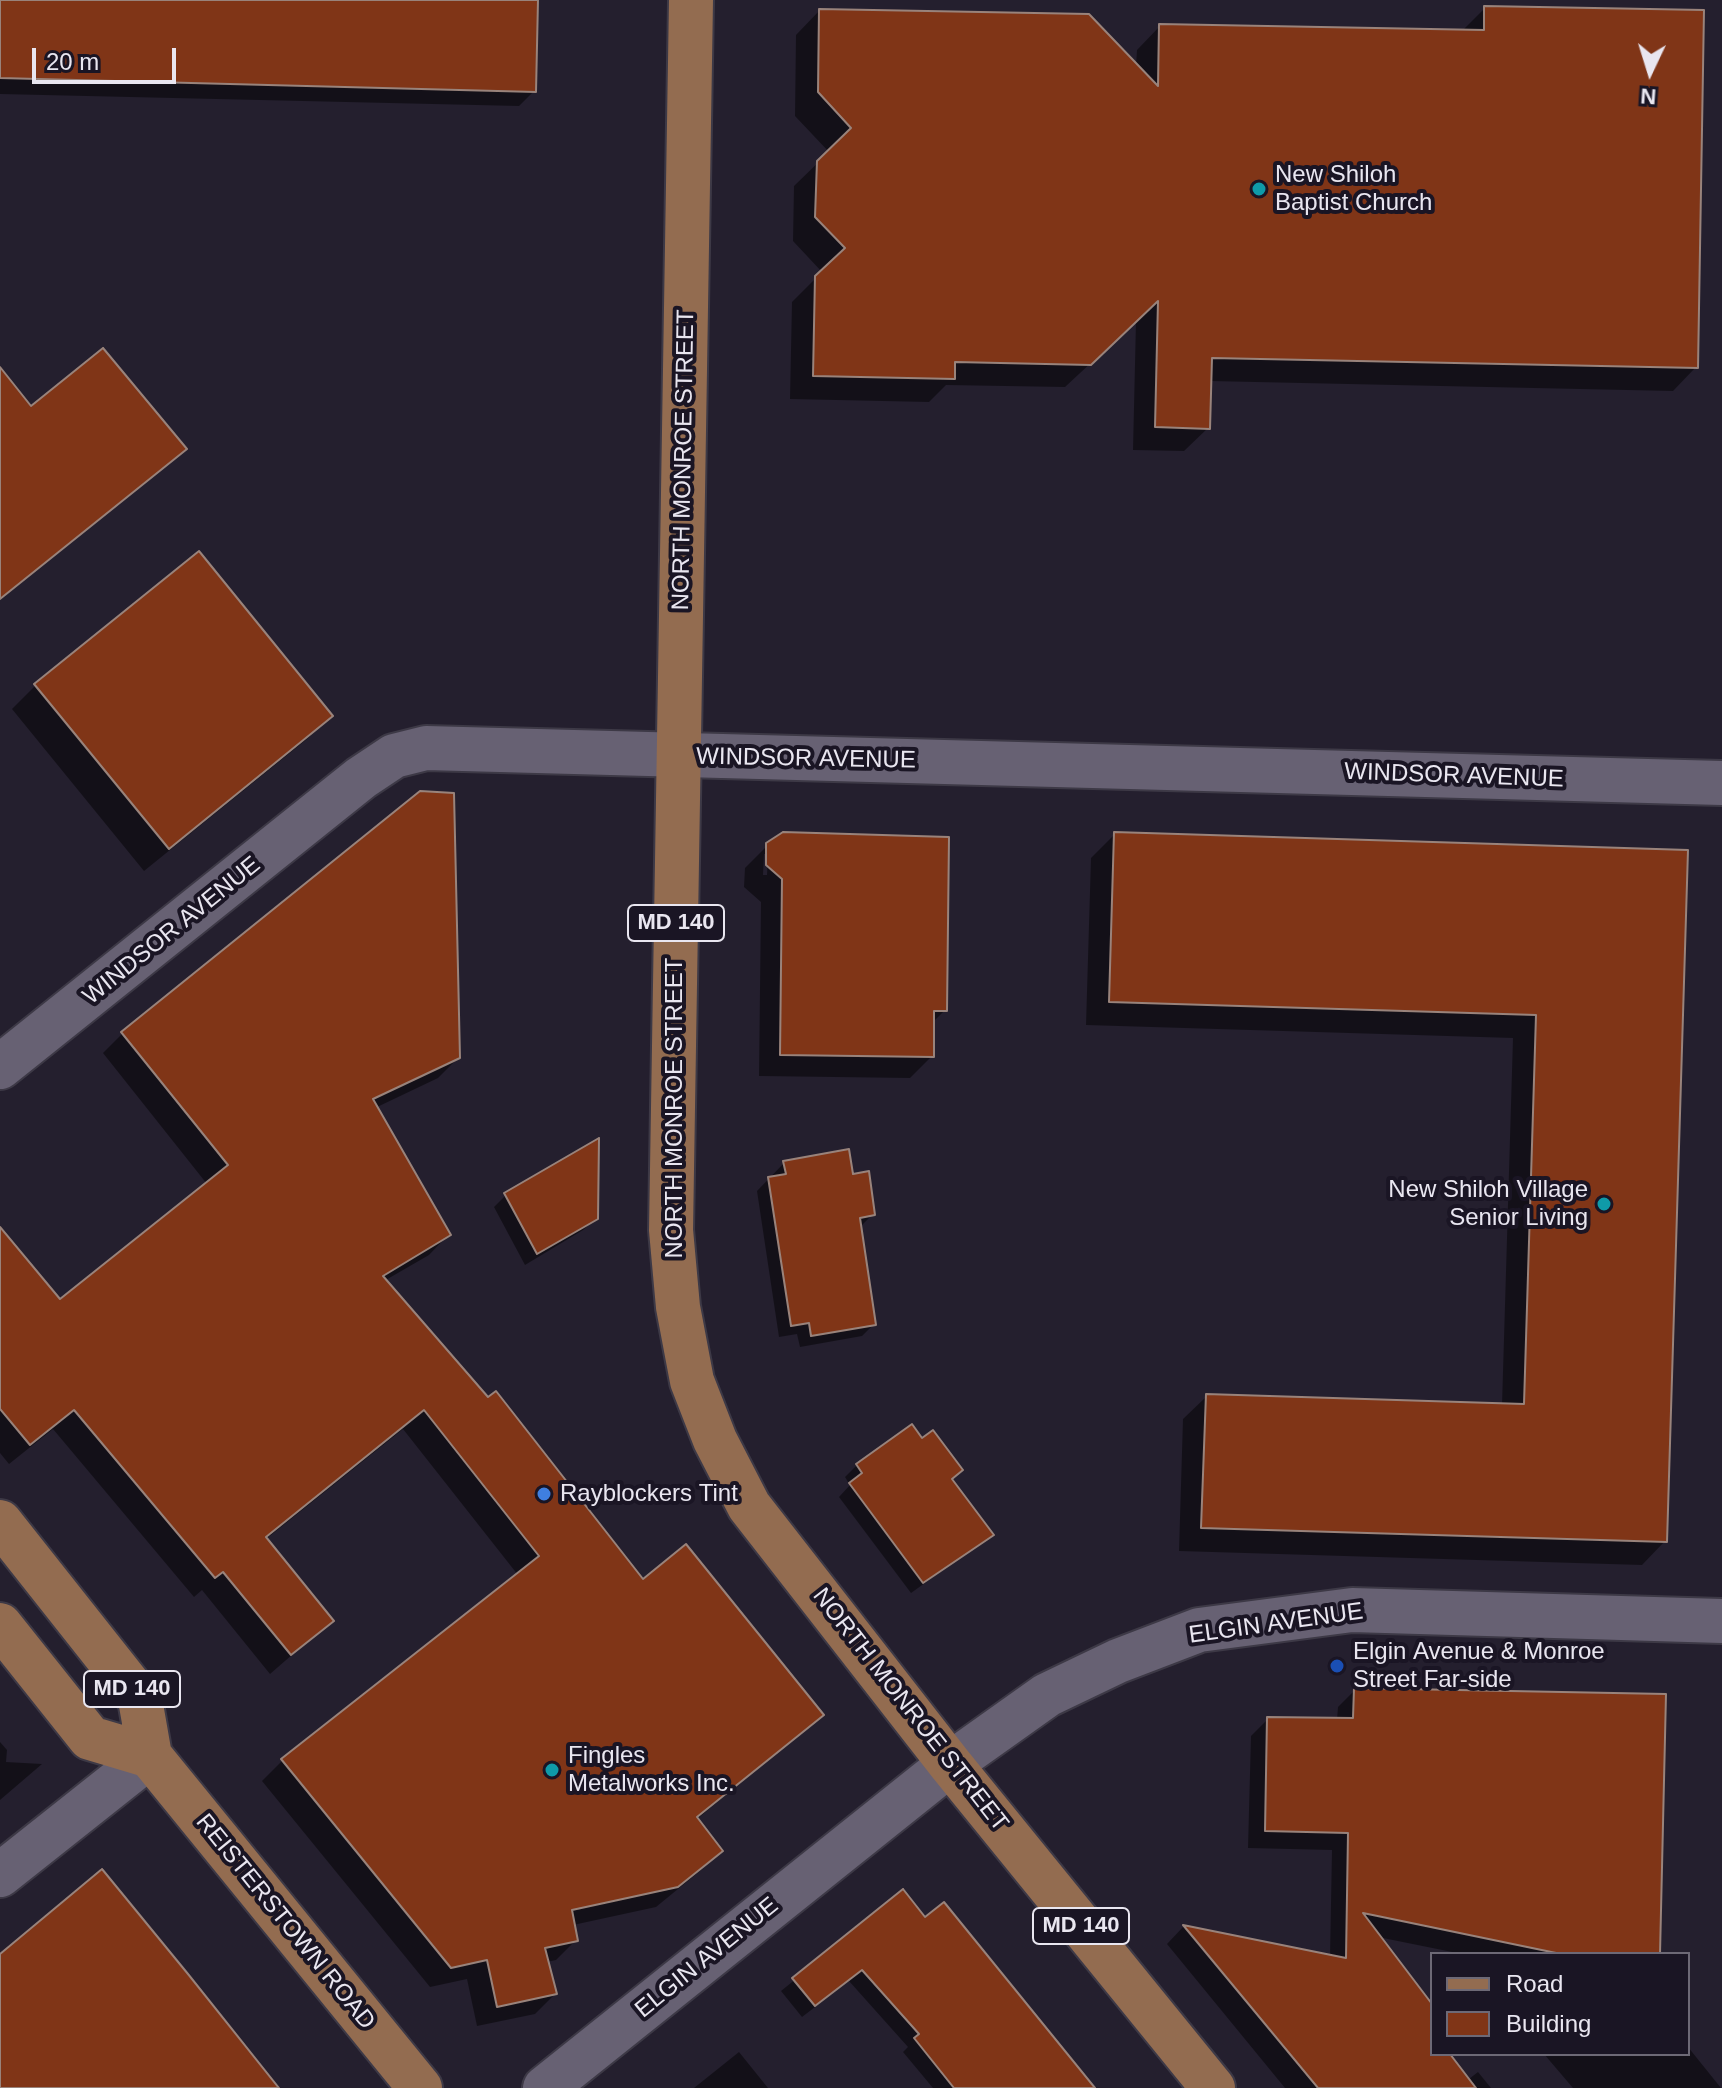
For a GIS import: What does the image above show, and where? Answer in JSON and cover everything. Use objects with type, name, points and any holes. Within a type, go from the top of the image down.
[{"type":"main road","name":"NORTH MONROE STREET","points":[[691,0],[671,1230],[678,1307],[692,1381],[715,1440],[749,1506],[950,1764],[1213,2088]]},
{"type":"main road","name":"REISTERSTOWN ROAD","points":[[0,1522],[140,1699],[150,1756],[407,2072]]},
{"type":"main road","points":[[0,1625],[90,1738],[150,1756]]},
{"type":"street","name":"WINDSOR AVENUE","points":[[0,1067],[361,778],[394,756],[426,748],[1722,783]]},
{"type":"street","name":"ELGIN AVENUE","points":[[545,2088],[950,1764],[1047,1695],[1118,1661],[1199,1630],[1352,1610],[1722,1621]]},
{"type":"street","points":[[0,1875],[150,1756]]},
{"type":"building","points":[[0,0],[538,0],[536,92],[0,78]]},
{"type":"building","name":"New Shiloh Baptist Church","points":[[1484,6],[1704,10],[1698,368],[1212,358],[1210,429],[1155,427],[1158,301],[1091,365],[955,362],[955,379],[813,376],[815,276],[845,248],[815,217],[817,161],[851,128],[818,92],[819,9],[1089,14],[1158,86],[1159,24],[1484,30]]},
{"type":"building","points":[[103,348],[187,449],[0,599],[0,367],[31,406]]},
{"type":"building","points":[[199,551],[333,716],[169,849],[34,684]]},
{"type":"building","points":[[420,791],[454,793],[460,1058],[373,1099],[451,1235],[383,1276],[488,1397],[496,1391],[643,1579],[686,1544],[824,1715],[697,1817],[723,1851],[678,1887],[572,1910],[578,1941],[545,1948],[557,1994],[497,2007],[487,1960],[451,1968],[281,1759],[539,1556],[424,1410],[266,1537],[334,1621],[291,1655],[223,1572],[215,1578],[74,1410],[30,1445],[0,1409],[0,1227],[60,1299],[228,1165],[121,1032]]},
{"type":"building","points":[[783,832],[949,837],[947,1011],[934,1011],[934,1057],[780,1055],[782,879],[766,865],[766,843]]},
{"type":"building","name":"New Shiloh Village Senior Living","points":[[1114,832],[1688,850],[1667,1542],[1201,1528],[1206,1394],[1524,1404],[1536,1015],[1109,1002]]},
{"type":"building","points":[[599,1138],[598,1219],[537,1254],[504,1193]]},
{"type":"building","points":[[849,1149],[853,1174],[869,1171],[875,1215],[860,1218],[876,1325],[811,1336],[809,1323],[791,1326],[768,1177],[786,1174],[783,1161]]},
{"type":"building","points":[[912,1424],[922,1438],[933,1430],[963,1470],[952,1479],[994,1535],[923,1583],[849,1483],[862,1473],[856,1464]]},
{"type":"building","points":[[1354,1688],[1666,1694],[1660,1952],[1551,1952],[1363,1913],[1430,2001],[1430,2056],[1452,2056],[1476,2088],[1318,2088],[1183,1925],[1346,1958],[1348,1833],[1265,1831],[1267,1717],[1353,1718]]},
{"type":"building","points":[[102,1869],[279,2088],[0,2088],[0,1954]]},
{"type":"building","points":[[903,1889],[925,1917],[944,1902],[1095,2088],[954,2088],[914,2038],[919,2034],[862,1970],[815,2006],[792,1978]]},
{"type":"place","name":"New Shiloh Baptist Church","points":[[1259,189]]},
{"type":"place","name":"New Shiloh Village Senior Living","points":[[1604,1204]]},
{"type":"place","name":"Rayblockers Tint","points":[[544,1494]]},
{"type":"place","name":"Elgin Avenue & Monroe Street Far-side","points":[[1337,1666]]},
{"type":"place","name":"Fingles Metalworks Inc.","points":[[552,1770]]}]
